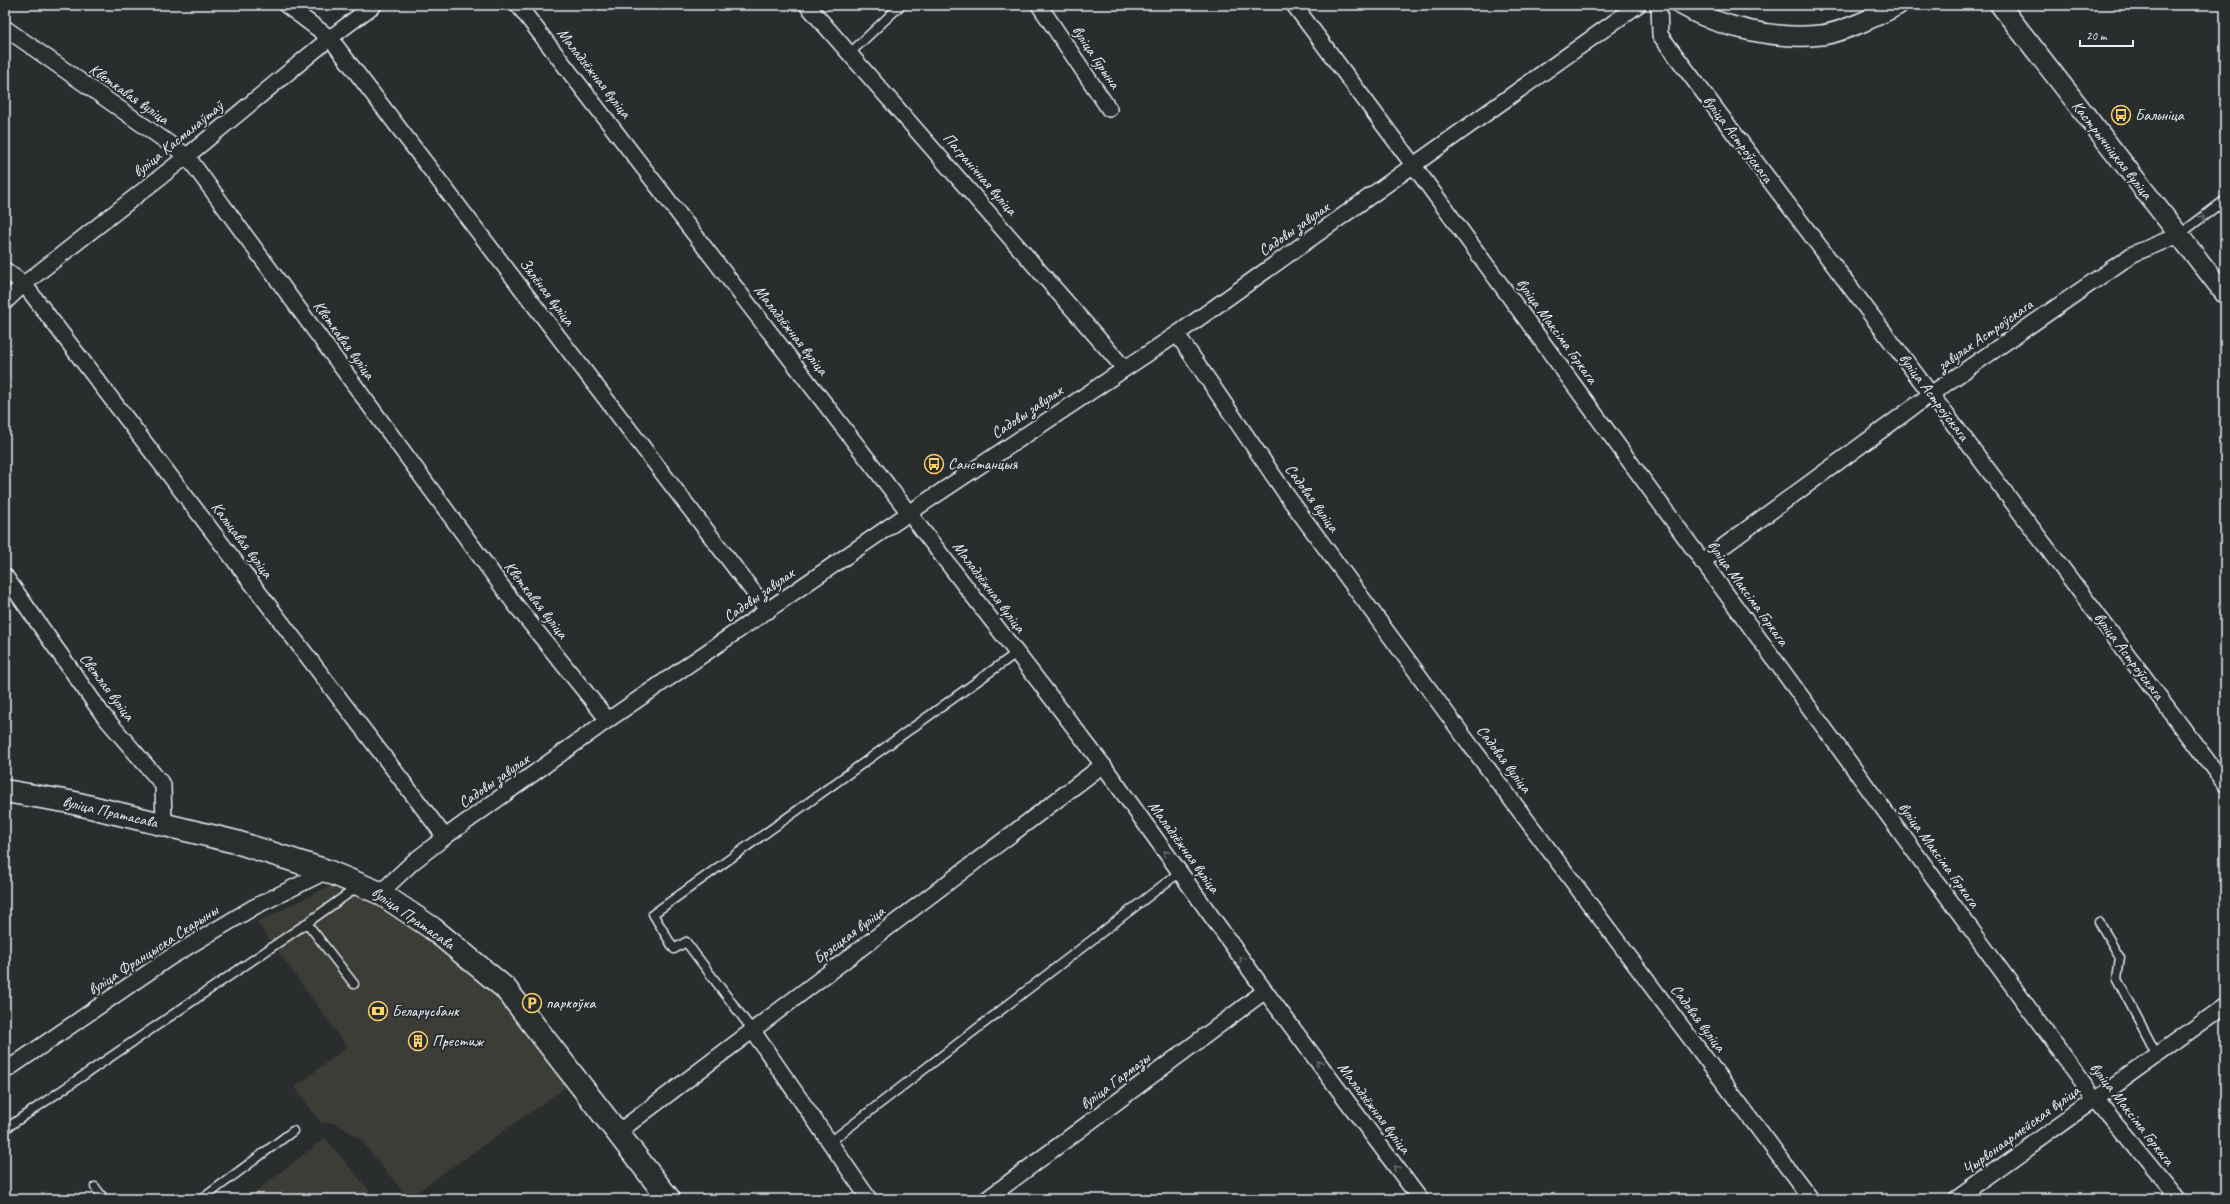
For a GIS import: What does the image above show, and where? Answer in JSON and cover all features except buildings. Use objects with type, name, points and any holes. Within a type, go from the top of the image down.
[{"type":"main road","name":"вуліца Пратасава","points":[[5,791],[70,802],[236,842],[327,871],[371,888],[432,928],[505,988],[616,1133],[669,1199]]},
{"type":"street","name":"Зялёная вуліца","points":[[286,5],[330,38],[768,611]]},
{"type":"street","name":"вуліца Касманаўтаў","points":[[5,302],[24,284],[187,156],[330,38],[374,5]]},
{"type":"street","name":"Маладзёжная вуліца","points":[[518,5],[909,513],[1015,654],[1103,765],[1265,991],[1420,1199]]},
{"type":"street","name":"Пагранічная вуліца","points":[[807,5],[1124,368]]},
{"type":"street","name":"вуліца Гурына","points":[[1039,5],[1109,108]]},
{"type":"street","name":"вуліца Максіма Горкага","points":[[1294,5],[1414,166],[2095,1099],[2177,1199]]},
{"type":"street","name":"Садовы завулак","points":[[371,888],[413,862],[445,837],[608,720],[909,513],[1176,334],[1414,166],[1638,5]]},
{"type":"street","name":"вуліца Астроўскага","points":[[1659,5],[1660,35],[2225,784]]},
{"type":"street","points":[[1682,5],[1736,27],[1786,37],[1823,35],[1850,26],[1898,5]]},
{"type":"street","name":"Кастрычніцкая вуліца","points":[[2000,5],[2225,294]]},
{"type":"street","name":"Кветкавая вуліца","points":[[5,28],[187,156],[514,603],[608,720]]},
{"type":"street","name":"завулак Астроўскага","points":[[1702,562],[1931,394],[2133,254],[2179,235]]},
{"type":"street","name":"Кальцавая вуліца","points":[[5,270],[24,284],[445,837]]},
{"type":"street","name":"Садовая вуліца","points":[[1176,334],[1302,516],[1810,1199]]},
{"type":"street","name":"Светлая вуліца","points":[[5,576],[103,715],[163,785],[164,824]]},
{"type":"street","name":"Брэсцкая вуліца","points":[[616,1133],[753,1031],[1103,765]]},
{"type":"street","name":"вуліца Францыска Скарыны","points":[[5,1071],[169,958],[254,907],[327,871]]},
{"type":"street","name":"вуліца Гармазы","points":[[987,1199],[1265,991]]},
{"type":"street","name":"Чырвонаармейская вуліца","points":[[1956,1199],[2225,1006]]},
{"type":"street","points":[[753,1031],[869,1199]]},
{"type":"lane","points":[[850,53],[901,5]]},
{"type":"lane","points":[[2179,235],[2225,200]]},
{"type":"lane","points":[[753,1031],[686,942],[674,949],[653,914],[1015,654]]},
{"type":"lane","points":[[830,1142],[1180,872]]},
{"type":"lane","points":[[5,1129],[307,923],[371,888]]},
{"type":"lane","points":[[2099,922],[2120,957],[2117,978],[2157,1055]]},
{"type":"lane","points":[[307,923],[354,984]]},
{"type":"lane","points":[[202,1199],[293,1131]]},
{"type":"lane","points":[[95,1187],[104,1199]]},
{"type":"shaded area","points":[[332,885],[376,904],[425,934],[501,995],[569,1085],[408,1198],[360,1139],[336,1123],[321,1123],[295,1087],[347,1047],[257,922]]},
{"type":"shaded area","points":[[325,1138],[376,1199],[246,1199]]},
{"type":"place","name":"Бальніца","points":[[2121,115]]},
{"type":"place","name":"Санстанцыя","points":[[934,464]]},
{"type":"place","name":"паркоўка","points":[[532,1003]]},
{"type":"place","name":"Беларусбанк","points":[[378,1011]]},
{"type":"place","name":"Престиж","points":[[418,1041]]}]
